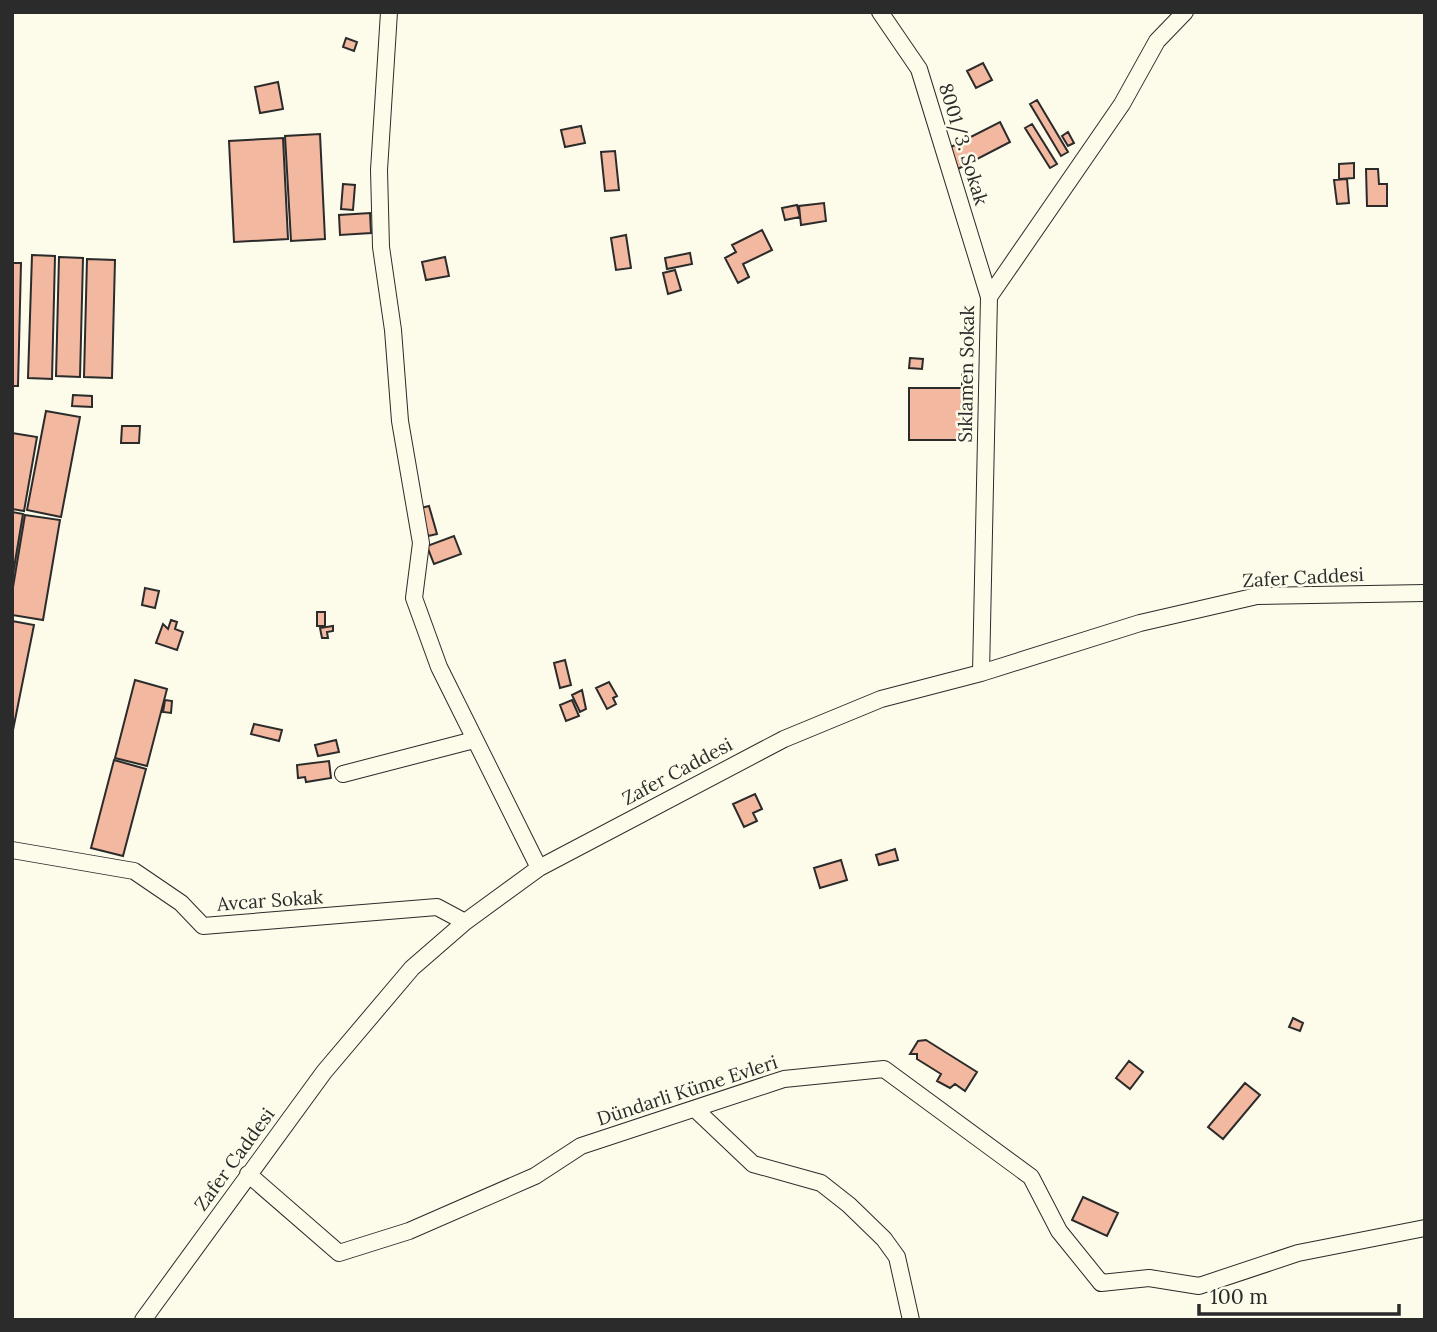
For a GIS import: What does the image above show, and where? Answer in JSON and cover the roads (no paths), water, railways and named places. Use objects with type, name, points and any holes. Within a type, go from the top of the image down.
[{"type":"street","points":[[389,12],[379,170],[381,247],[393,330],[400,421],[421,543],[414,598],[439,667],[539,868]]},
{"type":"street","name":"8001/3. Sokak","points":[[880,12],[919,69],[989,297]]},
{"type":"street","name":"Sıklamen Sokak","points":[[981,673],[989,297],[1122,104],[1157,41],[1185,12]]},
{"type":"street","name":"Zafer Caddesi","points":[[143,1320],[324,1072],[412,968],[465,922],[539,868],[784,739],[881,699],[981,673],[1140,623],[1257,596],[1425,593]]},
{"type":"street","points":[[343,774],[474,740]]},
{"type":"street","name":"Avcar Sokak","points":[[12,849],[134,871],[181,902],[203,926],[436,907],[465,922]]},
{"type":"street","name":"Dündarli Küme Evleri","points":[[248,1174],[339,1253],[408,1231],[535,1176],[581,1146],[785,1079],[884,1069],[1031,1177],[1059,1231],[1101,1283],[1149,1278],[1199,1286],[1298,1253],[1425,1228]]},
{"type":"street","points":[[695,1110],[753,1164],[821,1183],[849,1205],[884,1239],[897,1257],[911,1320]]}]
